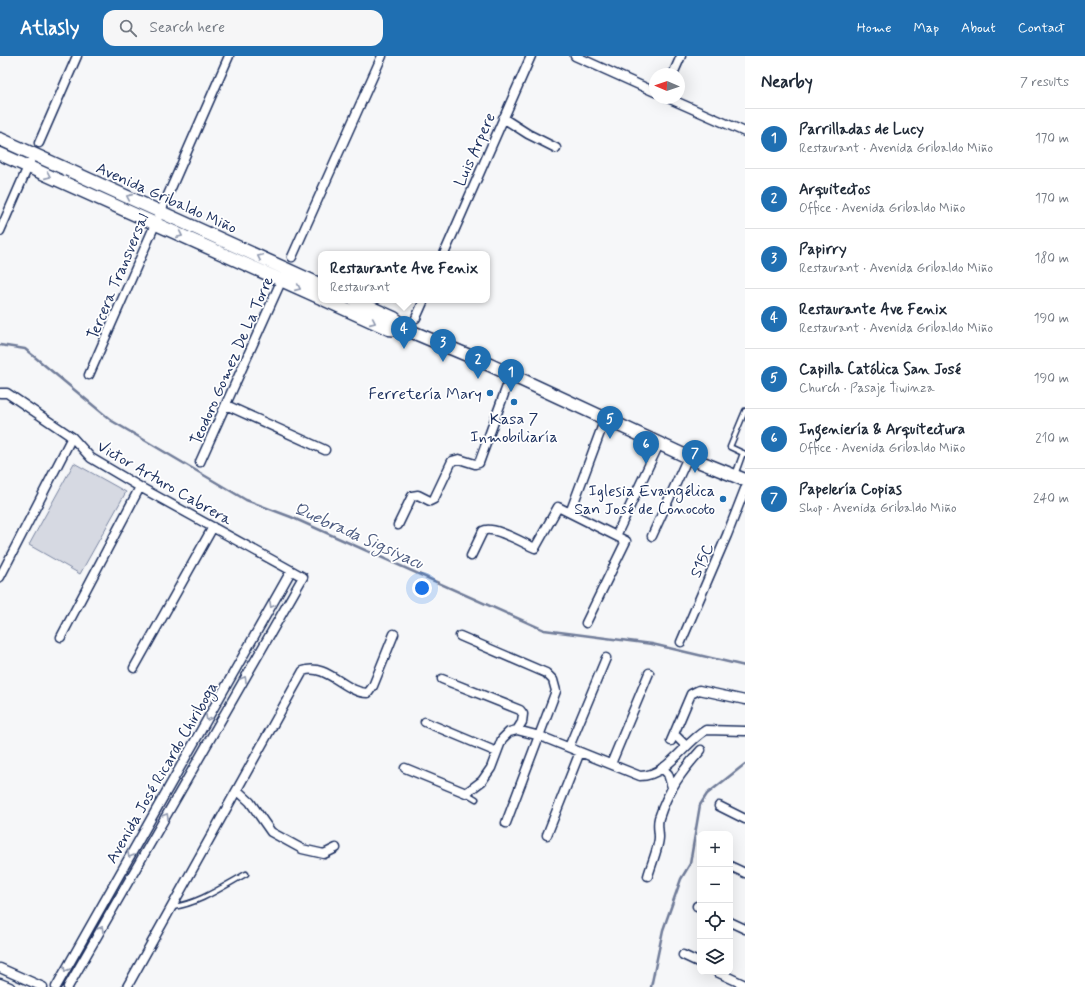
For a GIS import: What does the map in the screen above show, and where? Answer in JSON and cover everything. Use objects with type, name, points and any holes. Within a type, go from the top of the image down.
[{"type":"street","points":[[0,230],[77,56]]},
{"type":"street","name":"Tercera Transversal","points":[[89,375],[229,56]]},
{"type":"street","points":[[292,257],[382,56]]},
{"type":"street","name":"Luis Arpere","points":[[445,251],[531,56]]},
{"type":"street","points":[[575,56],[649,89]]},
{"type":"street","points":[[676,68],[681,56]]},
{"type":"street","points":[[682,104],[745,132]]},
{"type":"street","points":[[503,118],[522,131],[556,148]]},
{"type":"street","name":"Avenida Gribaldo Miño","points":[[0,139],[36,149],[160,212],[318,284]]},
{"type":"street","name":"Avenida Gribaldo Miño","points":[[0,154],[318,297]]},
{"type":"street","name":"Teodoro Gomez De La Torre","points":[[200,462],[286,269]]},
{"type":"street","points":[[332,303],[389,329],[410,331]]},
{"type":"street","points":[[361,303],[394,318],[410,331],[511,375],[688,458],[740,478]]},
{"type":"street","points":[[416,318],[423,303]]},
{"type":"street","points":[[398,525],[412,496],[418,494],[430,501],[434,499],[452,461],[459,459],[476,464],[479,463],[511,375]]},
{"type":"street","name":"Victor Arturo Cabrera","points":[[0,393],[7,393],[72,437],[91,458],[140,487],[303,577]]},
{"type":"street","points":[[226,405],[325,450]]},
{"type":"street","points":[[570,513],[605,419]]},
{"type":"street","points":[[0,577],[72,437]]},
{"type":"street","points":[[616,536],[660,444]]},
{"type":"street","points":[[652,536],[688,458]]},
{"type":"street","points":[[61,637],[140,487]]},
{"type":"street","name":"S15C","points":[[681,642],[745,489]]},
{"type":"street","points":[[471,556],[485,529],[494,529],[535,548],[558,507],[626,541],[586,623]]},
{"type":"street","points":[[134,668],[213,527]]},
{"type":"street","name":"Avenida José Ricardo Chiriboga","points":[[56,987],[291,571]]},
{"type":"street","name":"Avenida José Ricardo Chiriboga","points":[[68,987],[303,577]]},
{"type":"street","points":[[127,987],[170,907],[303,671],[316,669],[359,691],[368,693],[373,686],[394,634]]},
{"type":"street","points":[[460,636],[546,673],[553,680],[556,690],[540,736],[506,822]]},
{"type":"street","points":[[569,747],[606,658]]},
{"type":"street","points":[[611,764],[649,673]]},
{"type":"street","points":[[442,679],[520,710],[523,714],[522,722],[517,730]]},
{"type":"street","points":[[686,746],[673,738],[691,694],[699,690],[745,700]]},
{"type":"street","points":[[425,722],[497,752]]},
{"type":"street","points":[[405,768],[466,793],[482,781],[491,768],[502,739],[509,732],[517,730],[540,736],[640,776],[648,776],[662,768],[706,730],[745,731]]},
{"type":"street","points":[[195,740],[206,746]]},
{"type":"street","points":[[648,876],[660,837],[658,828],[659,819],[672,787],[679,774],[701,750]]},
{"type":"street","points":[[547,835],[580,752]]},
{"type":"street","points":[[662,768],[668,774],[672,787]]},
{"type":"street","points":[[237,790],[250,802],[271,832],[302,849],[324,854],[336,848]]},
{"type":"street","points":[[719,806],[745,819]]},
{"type":"street","points":[[139,840],[150,844]]},
{"type":"street","points":[[732,867],[745,873]]},
{"type":"street","points":[[733,923],[745,929]]},
{"type":"street","points":[[683,955],[697,962]]},
{"type":"street","points":[[0,968],[43,987]]},
{"type":"street","points":[[724,975],[745,986]]},
{"type":"street","points":[[0,982],[10,987]]},
{"type":"lane","points":[[740,478],[744,454],[730,447],[745,411]]},
{"type":"lane","points":[[466,793],[476,799]]},
{"type":"lane","points":[[170,907],[188,905],[206,897],[246,874]]},
{"type":"shaded area","points":[[74,463],[126,492],[80,574],[29,545]]},
{"type":"waterway","name":"Quebrada Sigsiyacu","points":[[0,345],[25,349],[112,421],[246,500],[291,517],[544,630],[652,644],[745,666]]},
{"type":"waterway","name":"Quebrada Sigsiyacu","points":[[651,987],[663,930],[681,879],[690,864],[700,805],[707,794],[745,764]]},
{"type":"place","name":"Restaurante Ave Fenix","points":[[404,349]]},
{"type":"place","name":"Papirry","points":[[443,362]]},
{"type":"place","name":"Arquitectos","points":[[478,379]]},
{"type":"place","name":"Parrilladas de Lucy","points":[[511,392]]},
{"type":"place","name":"Ferretería Mary","points":[[490,393]]},
{"type":"place","name":"Kasa 7 Inmobiliaría","points":[[514,402]]},
{"type":"place","name":"Capilla Católica San José","points":[[610,439]]},
{"type":"place","name":"Ingeniería & Arquitectura","points":[[646,464]]},
{"type":"place","name":"Papelería Copias","points":[[695,473]]},
{"type":"place","name":"Iglesia Evangélica San José de Conocoto","points":[[723,499]]}]
